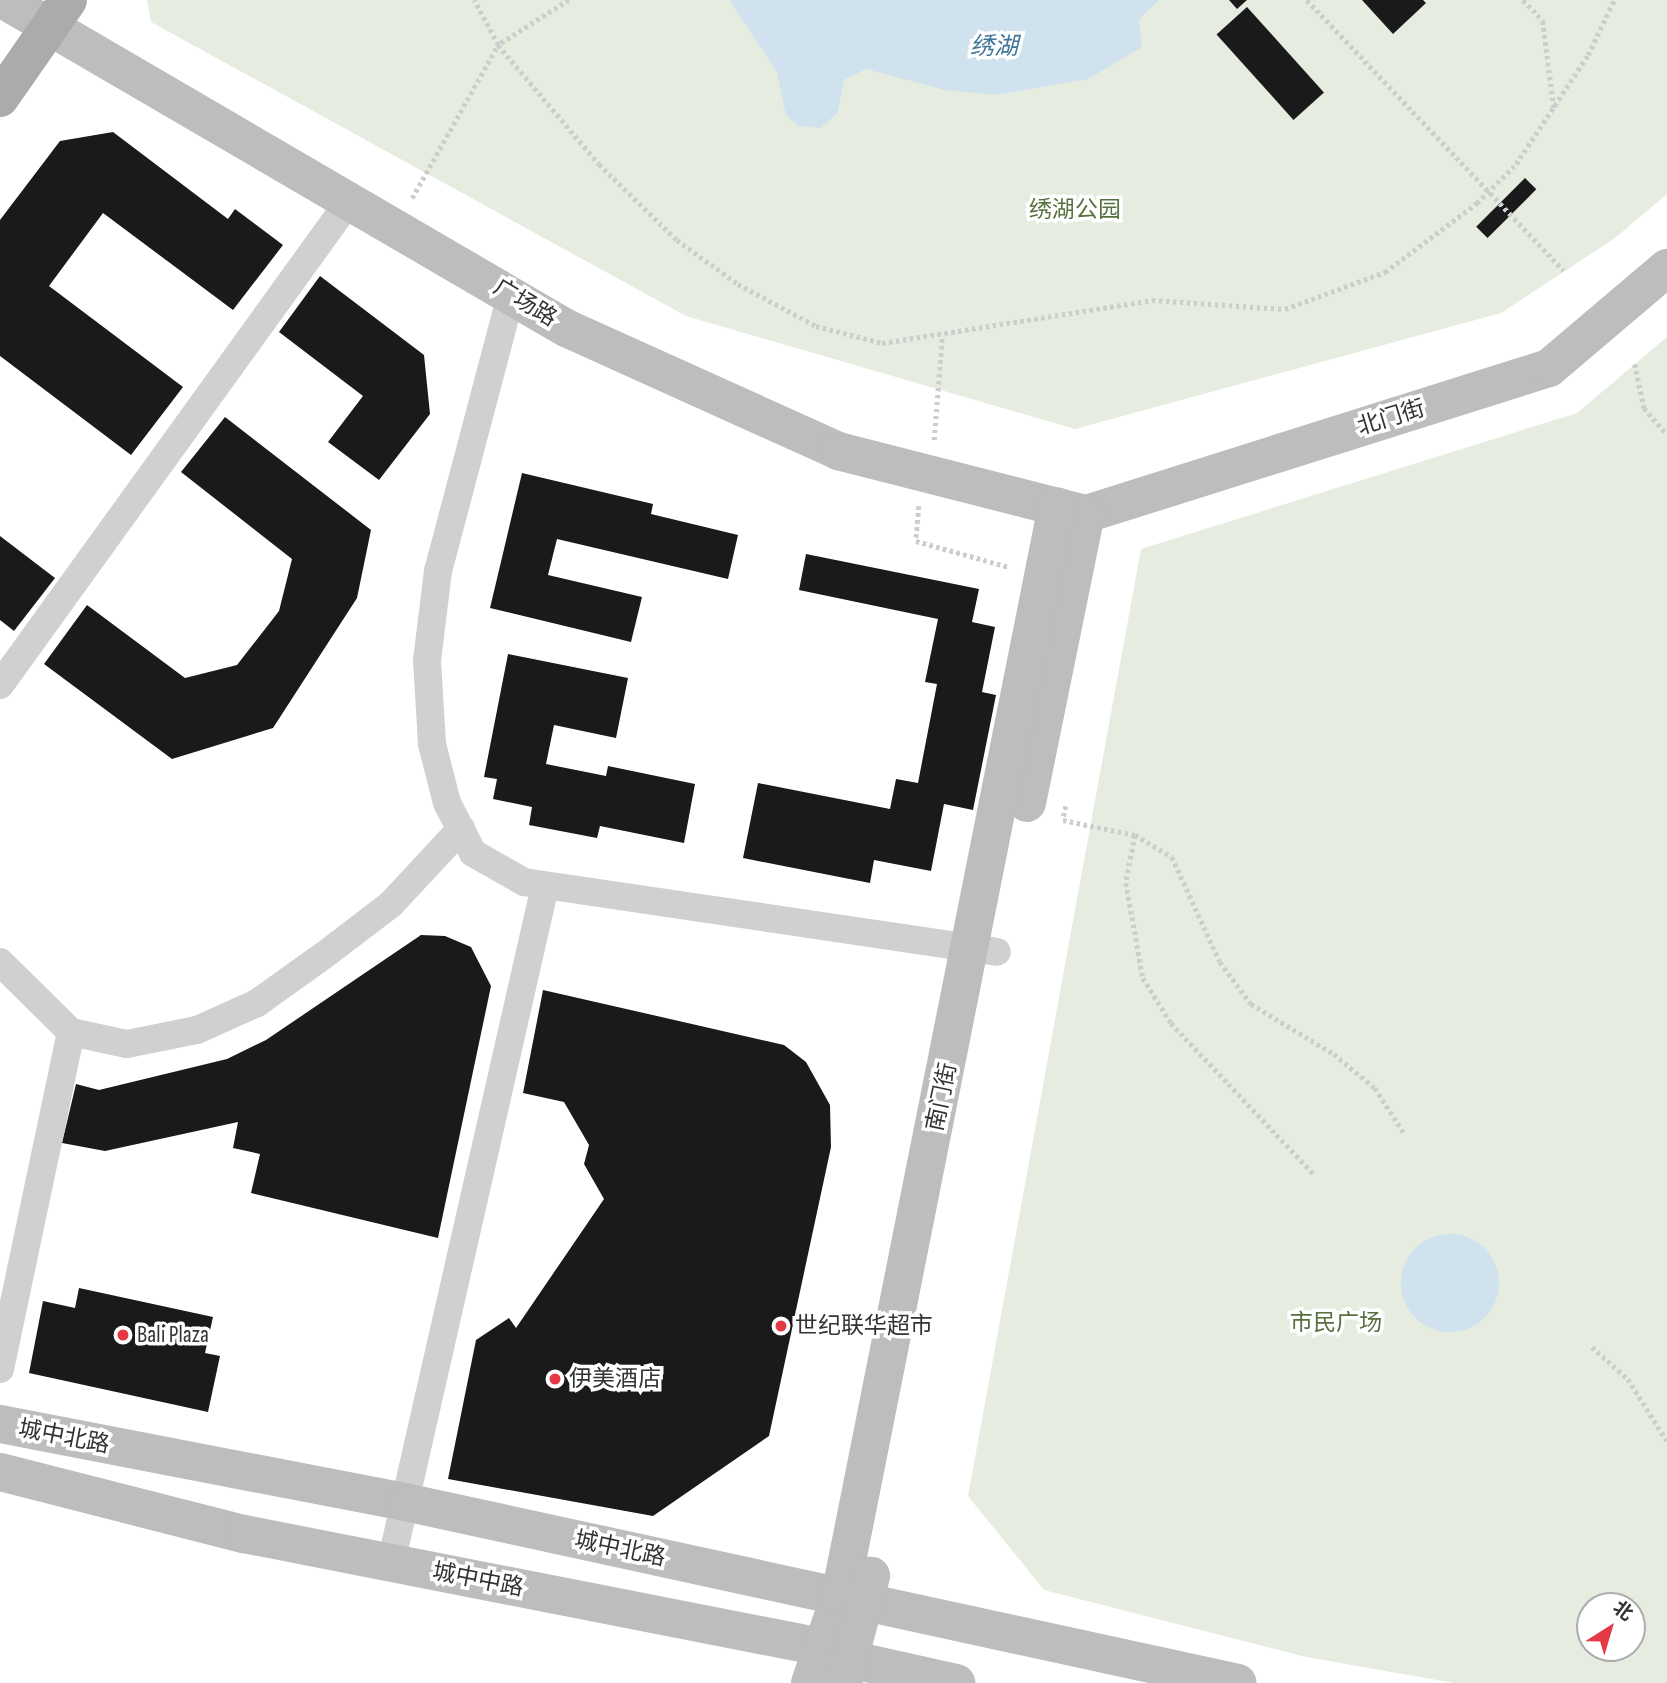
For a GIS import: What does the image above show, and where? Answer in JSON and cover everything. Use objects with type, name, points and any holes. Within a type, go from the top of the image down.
[{"type":"main road","points":[[0,98],[60,14]]},
{"type":"street","name":"广场路","points":[[4,0],[60,14],[350,200],[566,328],[838,451],[1071,510]]},
{"type":"street","points":[[0,685],[350,200]]},
{"type":"street","name":"北门街","points":[[1071,510],[1549,368],[1667,268]]},
{"type":"street","points":[[511,295],[438,571],[426,660],[432,744],[461,829],[473,853],[524,882],[545,886],[985,950]]},
{"type":"street","name":"南门街","points":[[810,1683],[841,1664],[1071,510]]},
{"type":"street","points":[[0,962],[71,1032],[127,1044],[198,1030],[257,1003],[391,904],[461,829]]},
{"type":"street","points":[[391,1563],[545,886]]},
{"type":"street","points":[[0,1369],[71,1032]]},
{"type":"street","name":"城中北路","points":[[0,1424],[405,1502],[1238,1683]]},
{"type":"street","name":"城中中路","points":[[0,1472],[244,1534],[391,1563],[841,1664],[956,1683]]},
{"type":"path","points":[[474,0],[498,45],[599,164],[677,240],[738,284],[816,326],[881,342],[942,336],[1088,305],[1152,300],[1285,310],[1385,272],[1489,191],[1554,110],[1614,0]]},
{"type":"path","points":[[395,227],[498,45],[569,0]]},
{"type":"path","points":[[1307,0],[1564,271]]},
{"type":"path","points":[[1523,0],[1543,21],[1554,110]]},
{"type":"path","points":[[934,443],[942,336]]},
{"type":"path","points":[[1635,364],[1644,408],[1667,434]]},
{"type":"path","points":[[919,501],[916,541],[1009,567]]},
{"type":"path","points":[[1090,825],[1135,835],[1172,857],[1220,962],[1251,1004],[1334,1054],[1375,1088],[1404,1133]]},
{"type":"path","points":[[1135,835],[1126,883],[1143,978],[1171,1023],[1314,1174]]},
{"type":"path","points":[[1592,1347],[1628,1379],[1667,1441]]},
{"type":"green space","name":"绣湖公园","points":[[147,0],[1667,0],[1667,194],[1615,238],[1501,313],[1075,429],[686,316],[151,22]]},
{"type":"green space","name":"市民广场","points":[[1667,337],[1667,1683],[1454,1683],[1306,1657],[1044,1590],[968,1496],[1141,549],[1577,413]]},
{"type":"water","name":"绣湖","points":[[729,0],[1159,0],[1139,19],[1142,47],[1088,79],[996,95],[945,90],[866,69],[844,80],[838,112],[821,128],[798,126],[786,115],[777,72]]},
{"type":"water","points":[[1450,1234],[1469,1238],[1485,1248],[1495,1264],[1499,1283],[1495,1302],[1485,1318],[1469,1328],[1450,1332],[1431,1328],[1415,1318],[1405,1302],[1401,1283],[1405,1264],[1415,1248],[1431,1238]]},
{"type":"building","points":[[1229,0],[1247,0],[1237,9]]},
{"type":"building","points":[[1362,0],[1423,0],[1426,3],[1393,34]]},
{"type":"building","points":[[1247,7],[1324,92],[1293,120],[1217,34]]},
{"type":"building","points":[[113,132],[228,219],[235,209],[283,245],[233,310],[103,213],[49,286],[183,387],[131,455],[0,356],[0,220],[60,141]]},
{"type":"building","points":[[1525,178],[1536,189],[1488,238],[1476,227]]},
{"type":"building","points":[[320,276],[424,355],[430,414],[379,480],[328,442],[363,396],[279,332]]},
{"type":"building","points":[[225,417],[371,530],[357,598],[273,728],[172,759],[44,664],[87,605],[185,678],[237,665],[279,611],[292,559],[181,472]]},
{"type":"building","points":[[522,473],[653,504],[651,514],[738,535],[728,579],[557,539],[548,575],[642,597],[631,642],[490,608]]},
{"type":"building","points":[[0,536],[55,578],[14,631],[0,620]]},
{"type":"building","points":[[806,554],[979,589],[972,622],[995,627],[982,692],[996,695],[973,810],[944,804],[931,871],[874,860],[870,883],[743,858],[758,783],[890,809],[896,779],[918,783],[937,684],[925,682],[938,619],[799,590]]},
{"type":"building","points":[[508,654],[628,678],[616,738],[554,725],[546,764],[606,776],[608,766],[695,784],[684,843],[600,826],[597,838],[529,825],[532,807],[493,799],[497,779],[484,777]]},
{"type":"building","points":[[421,935],[445,936],[471,947],[491,986],[438,1238],[251,1193],[260,1154],[233,1148],[238,1122],[105,1151],[62,1143],[76,1084],[99,1090],[227,1059],[266,1040]]},
{"type":"building","points":[[543,990],[784,1045],[806,1062],[830,1105],[831,1147],[769,1436],[653,1516],[448,1479],[476,1340],[509,1318],[516,1328],[604,1199],[584,1164],[589,1145],[564,1102],[523,1093]]},
{"type":"building","name":"Bali Plaza","points":[[79,1288],[213,1317],[205,1353],[220,1356],[208,1412],[29,1373],[43,1301],[75,1308]]},
{"type":"place","name":"世纪联华超市","points":[[781,1326]]},
{"type":"place","name":"Bali Plaza","points":[[123,1335]]},
{"type":"place","name":"伊美酒店","points":[[555,1379]]}]
